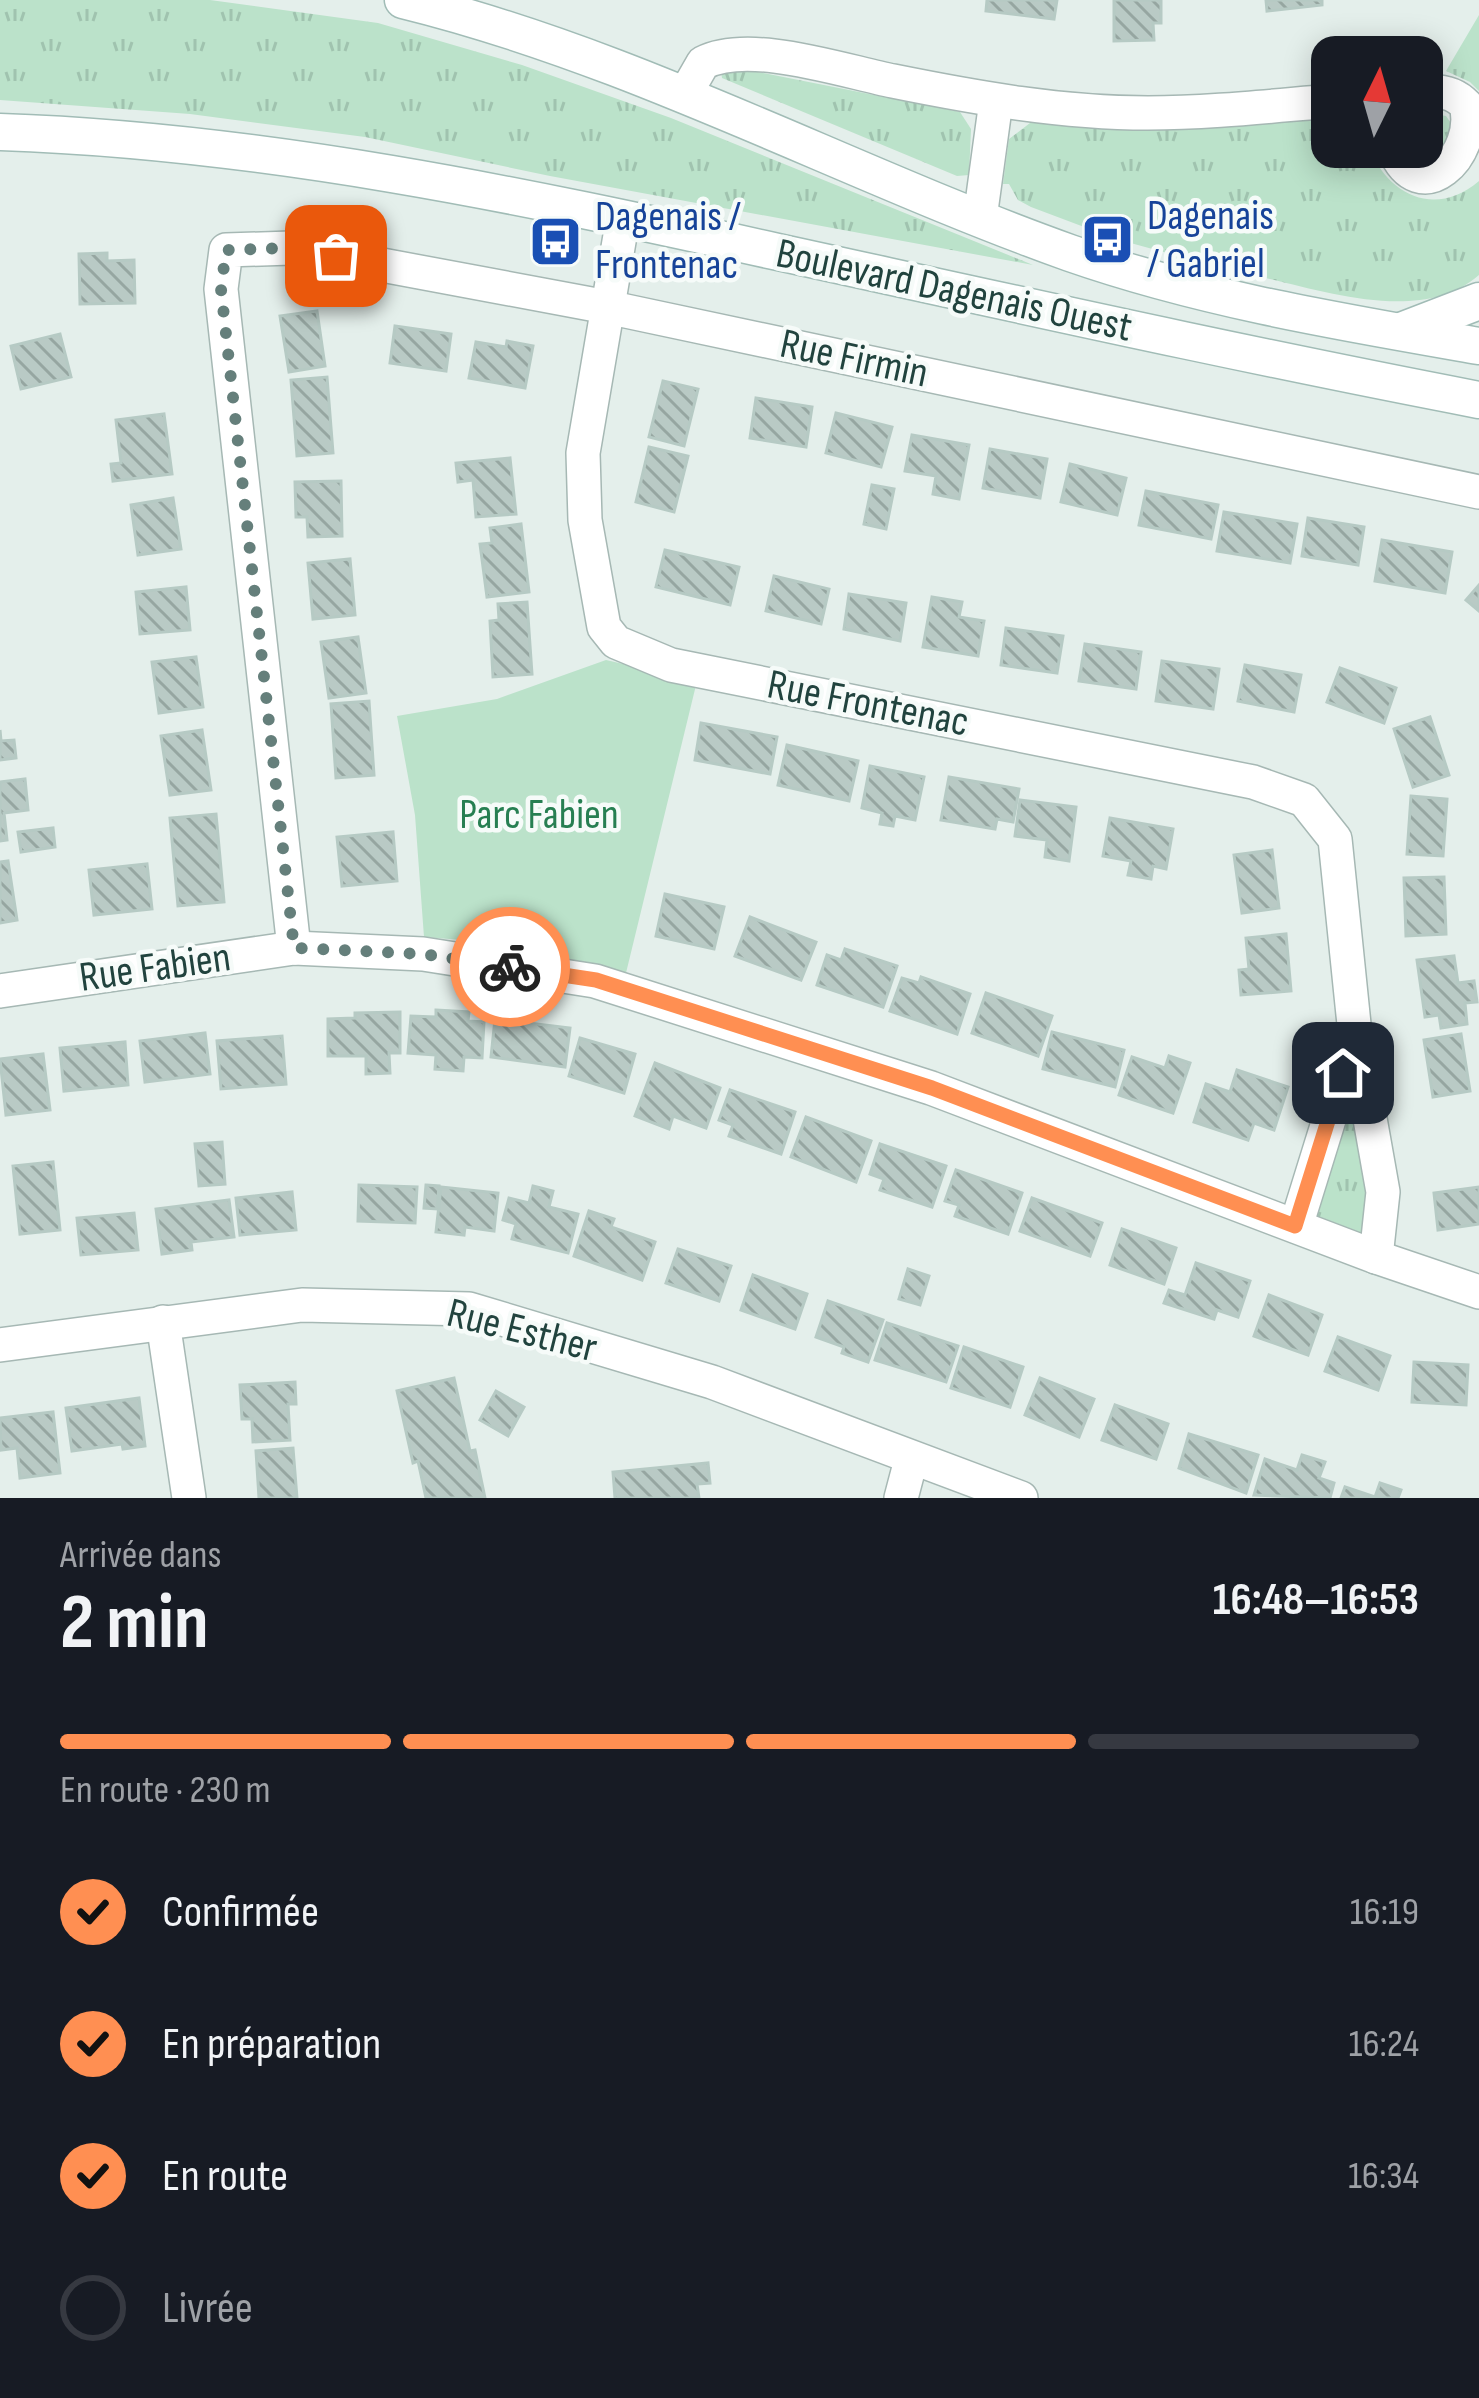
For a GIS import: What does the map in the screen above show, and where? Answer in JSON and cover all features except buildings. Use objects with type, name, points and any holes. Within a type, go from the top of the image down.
[{"type":"main road","name":"Boulevard Dagenais Ouest","points":[[403,0],[534,38],[980,218],[1140,276],[1232,300],[1479,346]]},
{"type":"main road","name":"Boulevard Dagenais Ouest","points":[[0,131],[166,141],[317,159],[623,218],[1184,341],[1479,400]]},
{"type":"main road","points":[[1398,332],[1479,301]]},
{"type":"street","points":[[684,96],[703,63],[734,54],[807,63],[997,101],[1150,113],[1311,102]]},
{"type":"street","points":[[1408,168],[1427,177],[1453,172],[1472,155],[1477,130],[1467,107],[1453,95],[1443,94]]},
{"type":"street","name":"Boulevard Dagenais Ouest","points":[[980,218],[997,101]]},
{"type":"street","name":"Rue Frontenac","points":[[623,218],[583,453],[585,520],[604,627],[616,642],[671,665],[1253,782],[1304,800],[1335,839],[1355,1034],[1383,1192],[1376,1257]]},
{"type":"street","name":"Rue Firmin","points":[[294,948],[221,289],[226,250],[291,248],[607,307],[1479,491]]},
{"type":"street","name":"Rue Fabien","points":[[0,991],[294,948],[423,954],[596,980],[932,1088],[1479,1292]]},
{"type":"street","name":"Rue Frontenac","points":[[1295,1226],[1355,1034]]},
{"type":"street","name":"Rue Esther","points":[[0,1345],[302,1305],[469,1309],[712,1382],[1021,1498]]},
{"type":"street","points":[[163,1322],[189,1498]]},
{"type":"street","points":[[901,1498],[911,1460]]},
{"type":"green space","points":[[0,0],[210,0],[378,23],[522,65],[671,118],[1033,265],[365,137],[190,114],[0,100]]},
{"type":"green space","points":[[1479,15],[1479,91],[1446,71]]},
{"type":"green space","points":[[743,69],[960,112],[971,129],[969,175],[957,176],[722,78],[721,71]]},
{"type":"green space","points":[[1443,115],[1455,129],[1443,146]]},
{"type":"green space","points":[[1311,118],[1311,168],[1380,168],[1401,189],[1430,199],[1463,192],[1479,181],[1479,275],[1454,291],[1426,299],[1365,299],[1243,273],[1246,260],[1233,257],[1229,270],[1116,239],[1031,207],[1018,200],[1009,184],[1003,184],[1009,139],[1030,123]]},
{"type":"green space","name":"Parc Fabien","points":[[606,660],[697,681],[626,973],[487,942],[424,937],[415,815],[397,716],[497,699]]},
{"type":"green space","points":[[1355,1034],[1376,1257],[1296,1226]]},
{"type":"way so far","points":[[336,256],[291,248],[226,250],[221,289],[294,948],[423,954],[510,967]]},
{"type":"place","name":"Dagenais / Gabriel","points":[[1108,240]]},
{"type":"place","name":"Dagenais / Frontenac","points":[[556,241]]},
{"type":"route","points":[[510,967],[596,980],[932,1088],[1295,1226],[1343,1073]]}]
